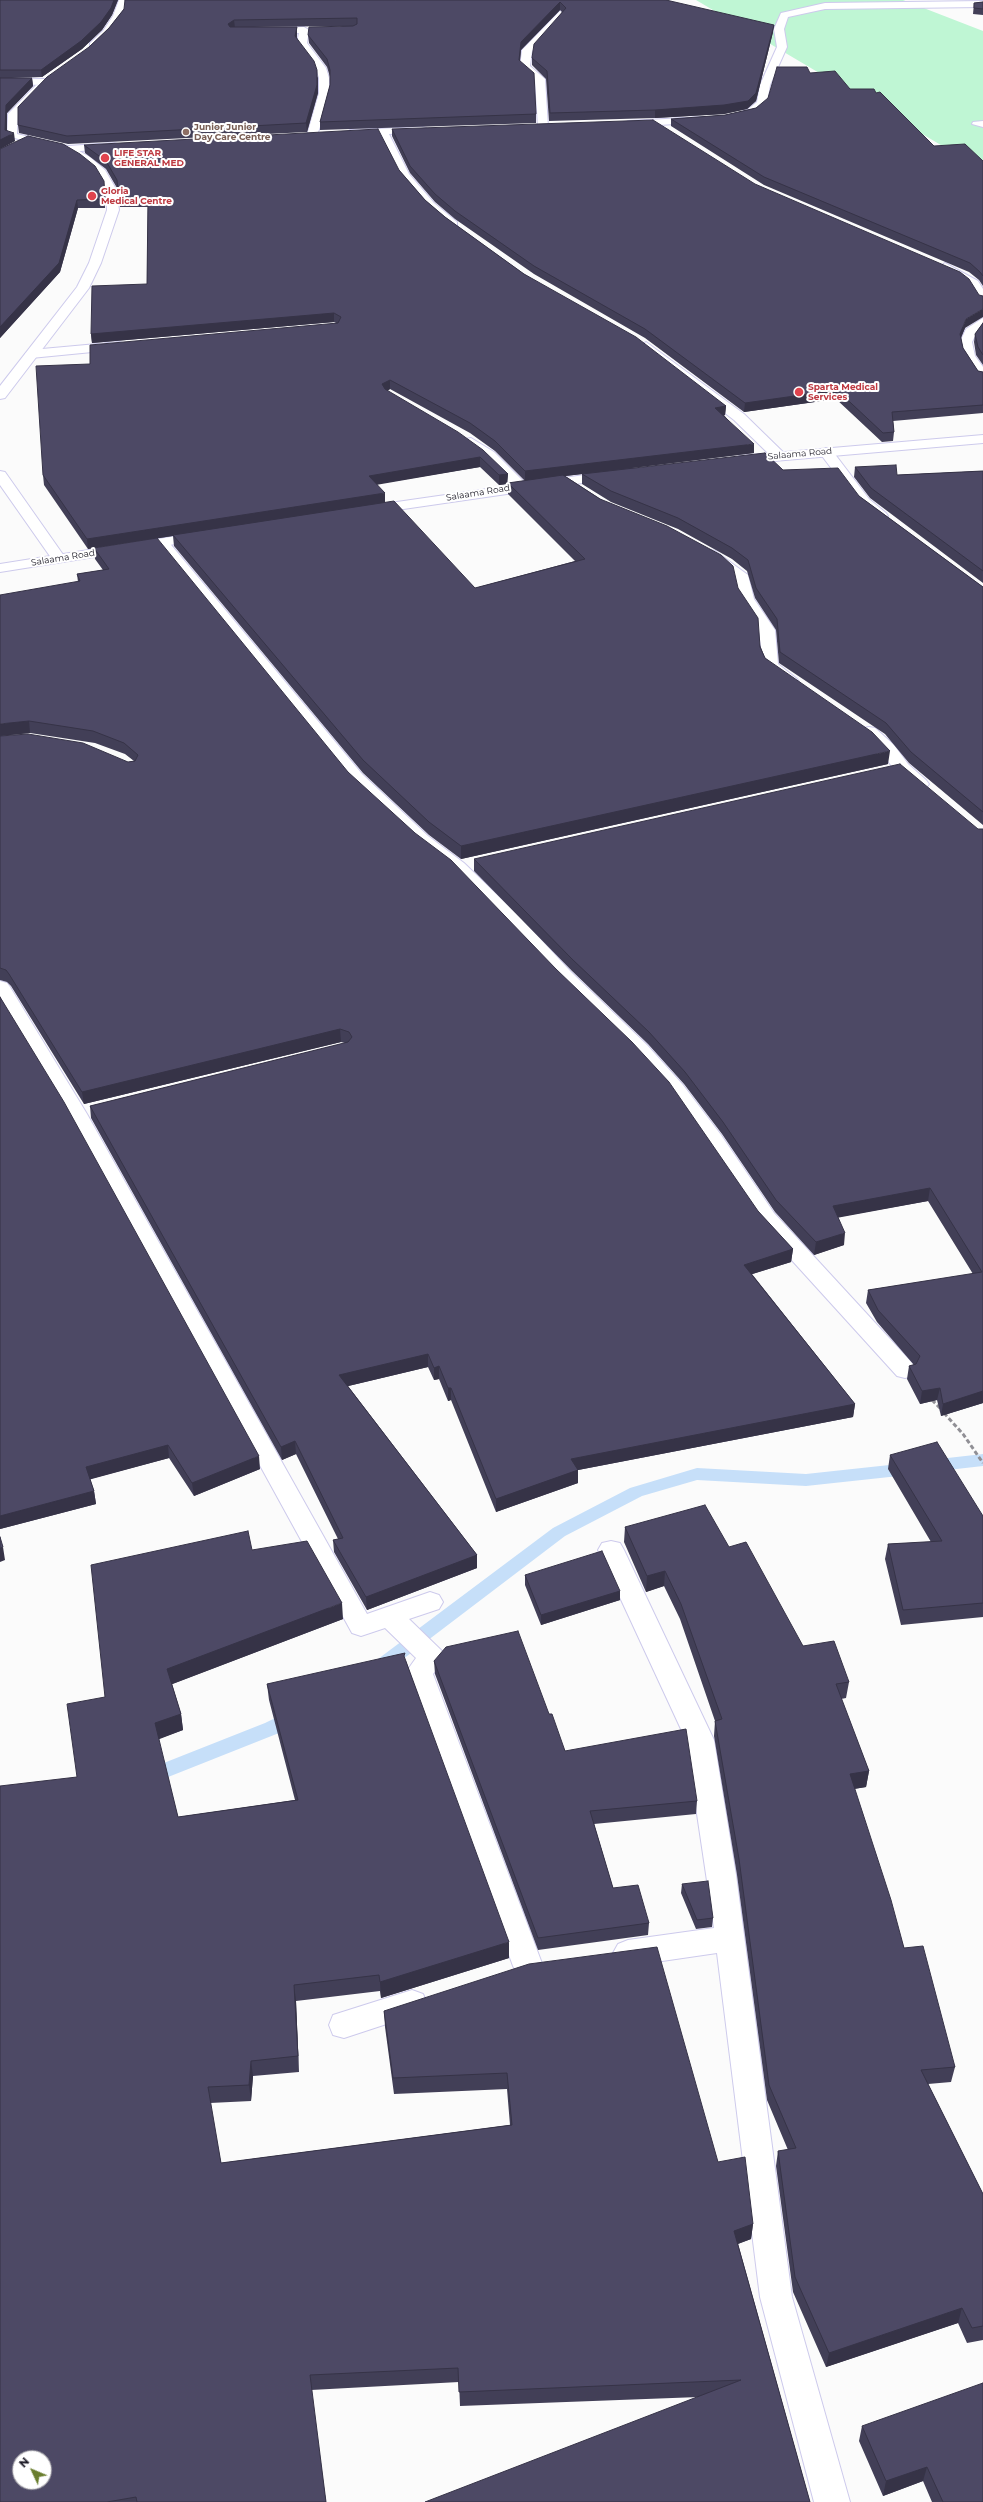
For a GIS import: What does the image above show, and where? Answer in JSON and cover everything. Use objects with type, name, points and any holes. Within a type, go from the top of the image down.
[{"type":"street","points":[[86,52],[106,33],[118,16],[123,0]]},
{"type":"street","points":[[615,124],[655,123],[720,118],[759,108],[770,72],[782,47],[779,29],[784,15],[809,4],[956,1],[983,4]]},
{"type":"street","points":[[544,127],[540,79],[524,67],[527,50],[560,14]]},
{"type":"street","points":[[258,31],[307,30],[302,43],[321,68],[324,78],[324,93],[319,116],[308,136],[327,135]]},
{"type":"street","points":[[12,136],[13,114],[44,82],[56,74]]},
{"type":"street","points":[[0,81],[44,82]]},
{"type":"street","points":[[655,123],[672,135]]},
{"type":"street","points":[[343,134],[436,130]]},
{"type":"street","points":[[383,132],[404,175],[430,205],[461,230]]},
{"type":"street","points":[[0,135],[12,136],[68,149],[123,146]]},
{"type":"street","points":[[13,147],[26,140]]},
{"type":"street","points":[[0,395],[83,288],[95,263],[113,210],[110,189],[101,172],[86,159],[68,149]]},
{"type":"street","points":[[935,262],[969,280],[974,284],[983,300]]},
{"type":"street","points":[[983,322],[970,332],[966,342],[969,356],[983,376]]},
{"type":"street","points":[[634,339],[668,362],[739,417],[779,456]]},
{"type":"street","points":[[31,354],[132,345]]},
{"type":"street","points":[[457,433],[489,456],[521,487]]},
{"type":"street","name":"Salaama Road","points":[[724,462],[983,439]]},
{"type":"street","points":[[826,452],[864,502],[890,524]]},
{"type":"street","name":"Salaama Road","points":[[357,512],[566,480],[629,473]]},
{"type":"street","points":[[0,475],[59,559]]},
{"type":"street","points":[[566,480],[583,492]]},
{"type":"street","name":"Salaama Road","points":[[0,568],[216,534]]},
{"type":"street","points":[[162,543],[356,778],[422,840],[458,867],[514,922],[564,976],[646,1055],[676,1089],[714,1140],[766,1218],[905,1370]]},
{"type":"street","points":[[699,548],[726,563],[741,575],[746,599],[767,630],[769,659],[771,666],[804,690]]},
{"type":"street","points":[[856,723],[878,739],[902,768],[932,793]]},
{"type":"street","points":[[882,772],[902,768]]},
{"type":"street","points":[[458,867],[480,862]]},
{"type":"street","points":[[0,987],[77,1114],[361,1626],[396,1622],[430,1602]]},
{"type":"street","points":[[77,1114],[99,1108]]},
{"type":"street","points":[[611,1550],[700,1740],[730,1939],[776,2297],[832,2502]]},
{"type":"street","points":[[396,1622],[433,1658],[419,1672],[529,1967]]},
{"type":"street","points":[[598,1956],[730,1939]]},
{"type":"street","points":[[344,2026],[440,1994]]},
{"type":"path","points":[[905,1370],[963,1434],[983,1463]]},
{"type":"green space","points":[[696,0],[903,0],[983,31],[983,170]]},
{"type":"building","points":[[0,0],[114,0],[111,8],[101,22],[81,41],[41,70],[0,70]]},
{"type":"building","points":[[125,0],[666,0],[774,25],[756,93],[748,101],[724,105],[655,110],[550,113],[547,71],[532,58],[534,44],[566,8],[560,2],[521,42],[519,60],[534,73],[536,114],[320,122],[330,85],[330,70],[327,59],[308,35],[309,27],[353,26],[357,24],[357,18],[234,20],[228,24],[230,27],[297,27],[295,36],[314,61],[317,70],[317,85],[306,123],[67,136],[18,125],[18,107],[47,77],[89,47],[109,28],[124,9]]},
{"type":"building","points":[[983,2],[983,9],[974,8],[974,3]]},
{"type":"building","points":[[777,67],[807,67],[810,73],[835,71],[850,89],[874,89],[876,93],[880,92],[934,146],[965,144],[983,161],[983,276],[970,263],[764,177],[671,119],[725,115],[756,108],[768,98]]},
{"type":"building","points":[[0,78],[32,78],[6,105],[5,130],[14,133],[0,140]]},
{"type":"building","points":[[653,120],[755,184],[960,272],[969,279],[979,295],[983,296],[983,309],[966,319],[960,334],[963,348],[978,371],[983,372],[983,405],[892,412],[894,432],[883,433],[837,390],[745,403],[645,329],[534,266],[455,211],[435,194],[410,166],[392,129]]},
{"type":"building","points":[[378,129],[399,170],[425,200],[445,217],[524,274],[636,337],[726,406],[715,408],[754,444],[525,471],[495,441],[470,423],[390,380],[382,384],[385,389],[458,432],[483,450],[508,474],[499,475],[480,457],[369,476],[385,493],[87,539],[43,475],[36,366],[90,364],[90,345],[338,323],[341,317],[334,313],[91,334],[92,286],[147,284],[148,199],[119,199],[117,180],[106,161],[84,145]]},
{"type":"building","points":[[28,136],[63,144],[80,154],[95,166],[104,181],[105,199],[77,200],[59,263],[0,327],[0,149]]},
{"type":"building","points":[[983,323],[983,355],[978,347],[975,334]]},
{"type":"building","points":[[765,453],[783,470],[838,468],[859,496],[983,587],[983,812],[911,752],[886,723],[780,652],[777,619],[756,588],[748,560],[732,548],[678,518],[611,491],[582,474]]},
{"type":"building","points":[[896,465],[897,475],[983,471],[983,571],[871,488],[855,467]]},
{"type":"building","points":[[563,475],[600,499],[667,526],[721,555],[733,566],[738,588],[758,618],[760,647],[765,658],[872,732],[890,751],[461,846],[429,822],[363,760],[173,535],[394,501],[475,588],[585,559],[508,483]]},
{"type":"building","points":[[157,538],[348,772],[415,833],[451,860],[556,969],[632,1042],[669,1082],[758,1211],[793,1249],[744,1265],[855,1404],[571,1459],[578,1470],[496,1499],[451,1388],[448,1388],[439,1366],[434,1368],[428,1354],[339,1375],[477,1555],[366,1597],[333,1540],[343,1538],[295,1441],[281,1447],[90,1106],[348,1042],[352,1037],[349,1032],[340,1029],[82,1092],[9,974],[6,970],[0,968],[0,736],[28,734],[83,743],[128,762],[135,761],[138,755],[124,743],[93,731],[29,721],[0,724],[0,595],[80,581],[77,574],[109,569],[94,548]]},
{"type":"building","points":[[900,764],[978,829],[983,829],[983,1391],[943,1404],[940,1388],[922,1391],[909,1366],[916,1364],[920,1356],[878,1310],[868,1290],[982,1272],[930,1188],[833,1206],[845,1233],[816,1242],[776,1200],[723,1122],[685,1072],[649,1032],[572,959],[474,859]]},
{"type":"building","points":[[0,997],[64,1102],[259,1456],[192,1483],[168,1445],[86,1467],[94,1491],[0,1516]]},
{"type":"building","points":[[937,1442],[983,1516],[983,1603],[903,1610],[888,1544],[942,1541],[890,1455]]},
{"type":"building","points":[[705,1505],[729,1547],[746,1542],[803,1646],[834,1641],[849,1682],[836,1684],[869,1771],[850,1774],[891,1900],[904,1948],[923,1946],[955,2067],[921,2070],[983,2194],[983,2326],[972,2328],[962,2308],[829,2353],[795,2277],[778,2151],[796,2148],[769,2085],[739,1859],[715,1721],[722,1719],[681,1604],[665,1571],[647,1576],[625,1527]]},
{"type":"building","points":[[248,1531],[252,1550],[307,1541],[342,1603],[167,1669],[181,1714],[155,1723],[178,1817],[298,1800],[267,1684],[405,1653],[404,1656],[509,1942],[380,1982],[379,1975],[294,1985],[298,2056],[251,2061],[249,2085],[208,2087],[221,2163],[512,2125],[507,2073],[393,2078],[384,2011],[529,1964],[657,1947],[718,2162],[745,2157],[753,2224],[734,2231],[810,2502],[425,2502],[741,2380],[459,2392],[458,2368],[310,2375],[326,2502],[137,2502],[136,2497],[107,2502],[0,2502],[0,1786],[77,1777],[67,1704],[105,1697],[91,1565]]},
{"type":"building","points":[[0,1537],[3,1547],[0,1548]]},
{"type":"building","points":[[602,1551],[620,1591],[541,1615],[525,1575]]},
{"type":"building","points":[[518,1631],[549,1714],[552,1714],[565,1751],[686,1729],[697,1801],[590,1811],[613,1888],[638,1885],[649,1923],[538,1938],[434,1661],[446,1647]]},
{"type":"building","points":[[708,1881],[713,1918],[697,1920],[682,1884]]},
{"type":"building","points":[[983,2383],[983,2502],[943,2502],[927,2467],[886,2481],[862,2426]]},
{"type":"waterway","points":[[930,1466],[983,1460]]},
{"type":"waterway","points":[[384,1664],[400,1654],[559,1532],[636,1492],[697,1474],[806,1480],[908,1469]]},
{"type":"waterway","points":[[148,1777],[272,1728],[294,1716]]},
{"type":"place","name":"Junior Junior Day Care Centre","points":[[186,132]]},
{"type":"place","name":"LIFE STAR GENERAL MED","points":[[105,158]]},
{"type":"place","name":"Gloria Medical Centre","points":[[92,196]]},
{"type":"place","name":"Sparta Medical Services","points":[[799,392]]}]
